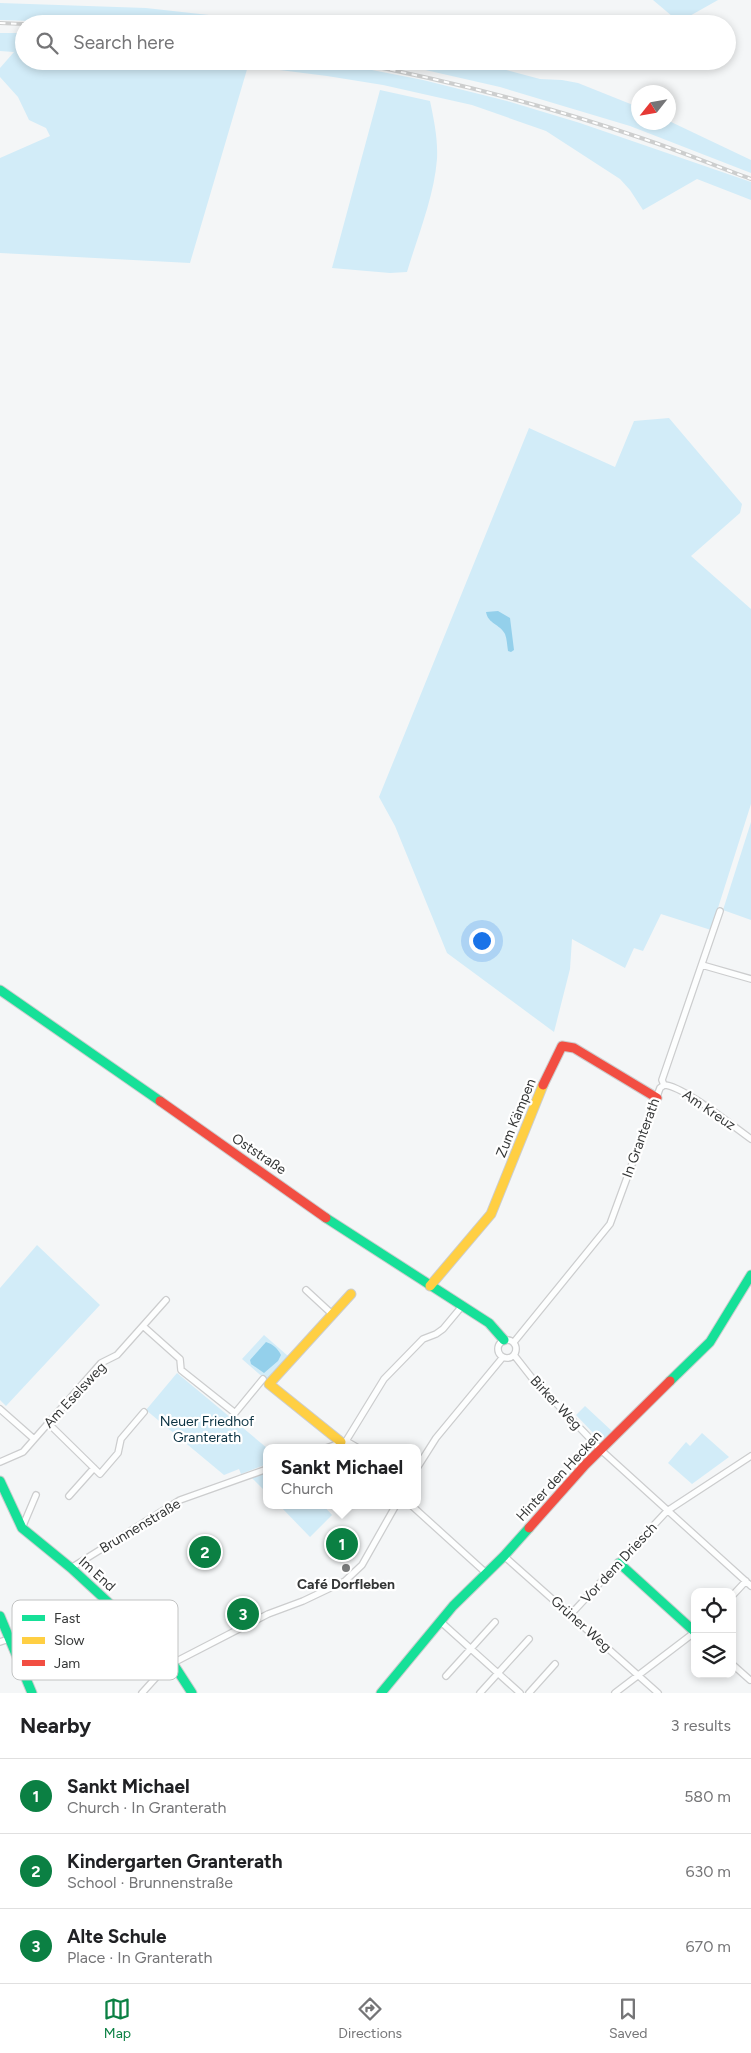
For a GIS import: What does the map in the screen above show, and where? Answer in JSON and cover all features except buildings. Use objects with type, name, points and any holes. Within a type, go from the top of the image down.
[{"type":"street","name":"In Granterath","points":[[514,1342],[610,1224],[656,1098],[660,1088],[664,1085],[662,1080],[720,911]]},
{"type":"street","points":[[702,965],[751,980]]},
{"type":"street","name":"Oststraße","points":[[0,990],[237,1156],[430,1286],[489,1323],[504,1340]]},
{"type":"street","name":"Zum Kämpen","points":[[430,1286],[491,1214],[550,1068],[562,1046],[574,1048],[656,1098]]},
{"type":"street","name":"Am Kreuz","points":[[664,1085],[684,1092],[751,1139]]},
{"type":"street","name":"Hinter den Hecken","points":[[381,1693],[472,1586],[504,1556],[585,1465],[710,1342],[751,1275]]},
{"type":"street","points":[[306,1290],[332,1314]]},
{"type":"street","points":[[349,1444],[269,1384],[351,1294]]},
{"type":"street","name":"Am Eselsweg","points":[[0,1462],[23,1452],[101,1363],[117,1355],[166,1300]]},
{"type":"street","points":[[336,1444],[343,1441],[384,1379],[422,1339],[436,1334],[443,1329],[463,1305]]},
{"type":"street","points":[[144,1326],[180,1359],[181,1370],[235,1413],[263,1379]]},
{"type":"street","points":[[509,1339],[514,1342],[516,1347],[514,1355],[503,1357],[498,1349],[499,1344],[509,1339]]},
{"type":"street","name":"Birker Weg","points":[[514,1355],[532,1378],[600,1450],[749,1583]]},
{"type":"street","points":[[421,1462],[436,1438],[503,1357]]},
{"type":"street","points":[[0,1409],[34,1439]]},
{"type":"street","points":[[48,1423],[100,1474],[118,1453],[121,1439],[144,1412]]},
{"type":"street","points":[[667,1511],[751,1456]]},
{"type":"street","points":[[69,1496],[94,1468]]},
{"type":"street","name":"Brunnenstraße","points":[[71,1568],[174,1503],[263,1470]]},
{"type":"street","name":"Im End","points":[[0,1481],[22,1528],[71,1568],[106,1600]]},
{"type":"street","points":[[22,1528],[36,1495]]},
{"type":"street","points":[[178,1660],[268,1614],[303,1601],[345,1580],[362,1564],[394,1509]]},
{"type":"street","points":[[415,1509],[486,1573]]},
{"type":"street","name":"Vor dem Driesch","points":[[571,1614],[667,1511]]},
{"type":"street","name":"Grüner Weg","points":[[504,1556],[658,1693]]},
{"type":"street","points":[[618,1563],[691,1628]]},
{"type":"street","points":[[736,1593],[749,1583]]},
{"type":"street","points":[[0,1616],[12,1646]]},
{"type":"street","points":[[440,1622],[520,1693]]},
{"type":"street","points":[[446,1676],[495,1622]]},
{"type":"street","points":[[615,1693],[694,1633]]},
{"type":"street","points":[[0,1642],[9,1639]]},
{"type":"street","points":[[480,1693],[529,1639]]},
{"type":"street","points":[[529,1693],[555,1664]]},
{"type":"street","points":[[736,1668],[750,1680]]},
{"type":"street","name":"Im End","points":[[178,1671],[192,1693]]},
{"type":"street","points":[[26,1680],[32,1693]]},
{"type":"street","points":[[142,1693],[154,1680]]},
{"type":"green space","points":[[653,0],[718,0],[691,15],[671,15]]},
{"type":"green space","points":[[0,3],[146,8],[209,15],[15,15],[15,20],[0,20]]},
{"type":"green space","points":[[0,33],[15,33],[15,70],[247,70],[190,263],[0,253],[0,158],[50,136],[46,128],[29,120],[18,97],[0,77],[0,68],[14,52],[0,51]]},
{"type":"green space","points":[[280,70],[372,70],[423,80],[507,101],[580,123],[751,182],[751,200],[697,179],[643,210],[620,179],[546,131],[472,105],[383,85]]},
{"type":"green space","points":[[425,70],[506,70],[540,79],[578,83],[631,104],[630,126],[500,87]]},
{"type":"green space","points":[[380,90],[430,101],[437,159],[429,202],[407,272],[390,273],[332,268]]},
{"type":"green space","points":[[676,124],[751,160],[751,173],[640,130],[676,130]]},
{"type":"green space","points":[[669,418],[742,504],[740,513],[691,556],[751,609],[751,804],[711,930],[661,914],[643,951],[634,948],[625,968],[572,939],[570,969],[554,1032],[447,953],[395,826],[379,797],[529,428],[615,467],[634,421]]},
{"type":"green space","points":[[751,822],[751,920],[723,910]]},
{"type":"green space","points":[[37,1245],[100,1305],[6,1406],[0,1400],[0,1288]]},
{"type":"green space","points":[[264,1335],[288,1356],[266,1380],[242,1359]]},
{"type":"green space","name":"Neuer Friedhof Granterath","points":[[177,1373],[263,1445],[263,1466],[241,1474],[239,1469],[224,1475],[146,1410]]},
{"type":"green space","points":[[585,1406],[613,1432],[605,1439],[600,1439],[596,1436],[576,1415]]},
{"type":"green space","points":[[702,1433],[729,1457],[692,1484],[668,1463],[686,1442],[690,1446]]},
{"type":"green space","points":[[263,1473],[263,1489],[251,1477]]},
{"type":"green space","points":[[283,1509],[327,1509],[332,1515],[310,1537]]},
{"type":"water","points":[[498,611],[510,618],[514,650],[511,652],[508,651],[505,634],[489,619],[486,612]]},
{"type":"water","points":[[266,1342],[275,1347],[281,1355],[278,1361],[264,1373],[251,1364],[250,1360]]},
{"type":"railway","points":[[0,23],[15,24]]},
{"type":"railway","points":[[389,70],[460,85],[608,127],[751,179]]},
{"type":"traffic: fast","points":[[0,990],[160,1101]]},
{"type":"traffic: fast","points":[[326,1218],[489,1323],[504,1340]]},
{"type":"traffic: fast","points":[[670,1381],[710,1342],[751,1275]]},
{"type":"traffic: fast","points":[[0,1481],[22,1528],[71,1568],[106,1600]]},
{"type":"traffic: fast","points":[[381,1693],[453,1606],[504,1556],[529,1528]]},
{"type":"traffic: fast","points":[[619,1563],[691,1628]]},
{"type":"traffic: fast","points":[[0,1616],[12,1645]]},
{"type":"traffic: fast","points":[[178,1671],[192,1693]]},
{"type":"traffic: fast","points":[[27,1680],[32,1693]]},
{"type":"traffic: slow","points":[[430,1286],[491,1214],[543,1085]]},
{"type":"traffic: slow","points":[[341,1442],[269,1384],[351,1294]]},
{"type":"traffic: jam","points":[[543,1085],[562,1046],[574,1048],[657,1098]]},
{"type":"traffic: jam","points":[[160,1101],[326,1218]]},
{"type":"traffic: jam","points":[[529,1528],[585,1465],[670,1381]]},
{"type":"place","name":"Sankt Michael","points":[[342,1544]]},
{"type":"place","name":"Kindergarten Granterath","points":[[205,1552]]},
{"type":"place","name":"Café Dorfleben","points":[[346,1568]]},
{"type":"place","name":"Alte Schule","points":[[243,1614]]}]
